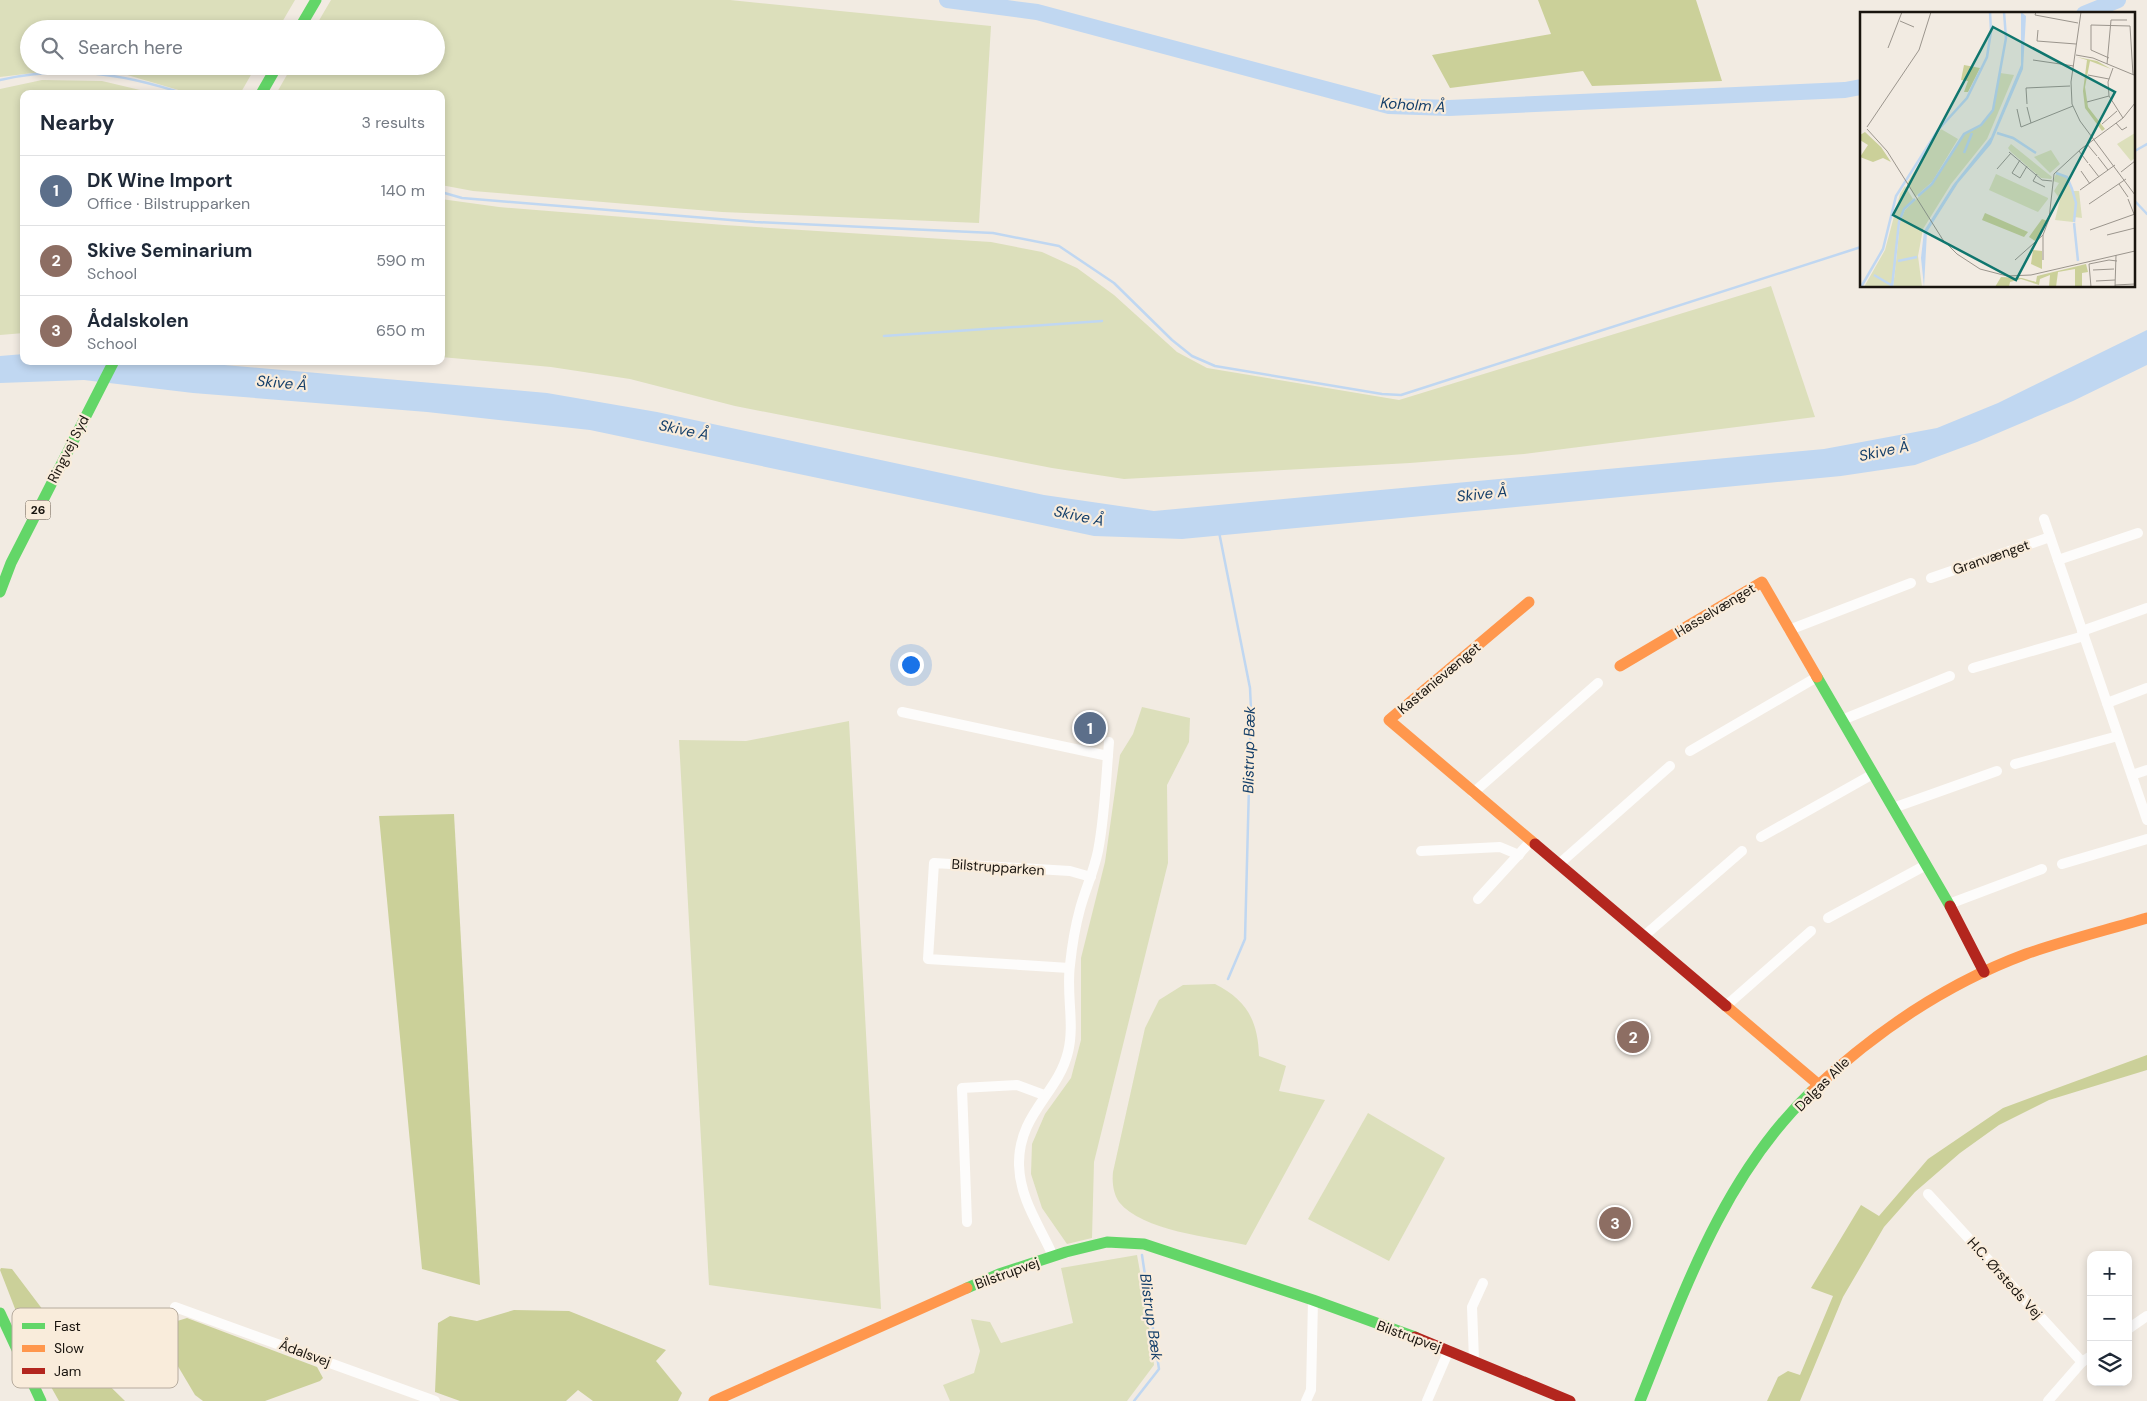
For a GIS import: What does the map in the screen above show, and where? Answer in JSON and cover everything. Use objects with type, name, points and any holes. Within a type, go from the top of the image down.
[{"type":"street","points":[[304,20],[316,0]]},
{"type":"street","points":[[263,90],[272,75]]},
{"type":"street","name":"Ringvej Syd","points":[[0,592],[11,563],[78,428],[112,365]]},
{"type":"street","points":[[2044,519],[2147,820]]},
{"type":"street","points":[[2058,560],[2138,532]]},
{"type":"street","name":"Granvænget","points":[[1931,578],[2050,537]]},
{"type":"street","name":"Hasselvænget","points":[[1620,666],[1762,582],[1949,904],[1984,972]]},
{"type":"street","points":[[1789,630],[1911,583]]},
{"type":"street","name":"Kastanievænget","points":[[1529,602],[1389,720],[1819,1085]]},
{"type":"street","points":[[1973,668],[2083,633],[2147,608]]},
{"type":"street","points":[[1842,720],[1950,676]]},
{"type":"street","points":[[1690,751],[1817,677]]},
{"type":"street","points":[[1473,793],[1598,682]]},
{"type":"street","points":[[2107,703],[2147,688]]},
{"type":"street","points":[[902,712],[1108,756]]},
{"type":"street","points":[[2015,764],[2118,736]]},
{"type":"street","points":[[1053,1256],[1028,1207],[1021,1187],[1019,1164],[1022,1141],[1029,1120],[1061,1069],[1068,1053],[1070,1036],[1069,968],[1080,908],[1091,877],[1101,826],[1109,742]]},
{"type":"street","points":[[1559,864],[1670,766]]},
{"type":"street","points":[[2132,775],[2147,770]]},
{"type":"street","points":[[1893,808],[1997,771]]},
{"type":"street","points":[[1761,837],[1873,774]]},
{"type":"street","points":[[2062,864],[2147,839]]},
{"type":"street","points":[[1478,899],[1531,841]]},
{"type":"street","points":[[1422,851],[1500,847],[1520,855]]},
{"type":"street","points":[[1644,936],[1742,851]]},
{"type":"street","name":"Bilstrupparken","points":[[1069,968],[928,959],[934,863],[1070,872],[1091,877]]},
{"type":"street","points":[[1828,918],[1926,865]]},
{"type":"street","points":[[1949,904],[2042,869]]},
{"type":"street","name":"Dalgas Alle","points":[[1640,1401],[1716,1223],[1738,1184],[1796,1109],[1847,1058],[1897,1020],[1944,992],[1984,972],[2024,955],[2147,918]]},
{"type":"street","points":[[1727,1005],[1810,931]]},
{"type":"street","points":[[967,1222],[962,1088],[1017,1085],[1044,1095]]},
{"type":"street","name":"H.C. Ørsteds Vej","points":[[1928,1194],[2082,1362]]},
{"type":"street","name":"Bilstrupvej","points":[[714,1401],[991,1278],[1053,1256],[1107,1242],[1144,1244],[1313,1300],[1474,1360],[1550,1397],[1570,1401]]},
{"type":"street","points":[[1474,1360],[1472,1307],[1483,1283]]},
{"type":"street","points":[[1306,1401],[1311,1390],[1313,1300]]},
{"type":"street","name":"Ådalsvej","points":[[178,1308],[435,1401]]},
{"type":"street","points":[[0,1313],[12,1339]]},
{"type":"street","points":[[2132,1326],[2147,1316]]},
{"type":"street","name":"Bilstrupvej","points":[[1427,1401],[1449,1350]]},
{"type":"street","points":[[2048,1401],[2087,1359]]},
{"type":"street","points":[[35,1388],[41,1401]]},
{"type":"green space","points":[[0,0],[295,0],[283,20],[20,20],[20,75],[0,77]]},
{"type":"green space","points":[[331,0],[730,0],[991,26],[979,223],[722,212],[473,191],[445,186],[445,90],[278,90],[287,75],[445,75],[445,20],[319,20]]},
{"type":"green space","points":[[1538,0],[1696,0],[1722,81],[1592,86],[1583,71],[1450,88],[1432,55],[1551,34]]},
{"type":"green space","points":[[127,75],[251,75],[242,90],[178,90]]},
{"type":"green space","points":[[42,80],[102,81],[140,90],[20,90],[20,333],[0,335],[0,89]]},
{"type":"green space","points":[[445,200],[499,207],[724,225],[991,242],[1042,252],[1077,268],[1114,295],[1177,352],[1207,368],[1399,400],[1771,286],[1815,417],[1524,454],[1410,463],[1124,479],[1052,468],[735,406],[630,379],[551,367],[445,357]]},
{"type":"green space","points":[[1142,707],[1190,718],[1189,742],[1167,785],[1168,863],[1094,1162],[1092,1238],[1067,1244],[1042,1208],[1031,1174],[1032,1144],[1045,1114],[1071,1078],[1081,1040],[1081,958],[1105,862],[1120,755],[1133,734]]},
{"type":"green space","points":[[849,721],[881,1309],[709,1285],[679,740],[746,741]]},
{"type":"green space","points":[[454,814],[480,1285],[422,1269],[379,816]]},
{"type":"green space","points":[[1215,984],[1235,997],[1249,1013],[1256,1032],[1259,1056],[1286,1066],[1279,1091],[1325,1100],[1246,1245],[1196,1236],[1144,1220],[1130,1212],[1119,1202],[1115,1195],[1113,1184],[1113,1172],[1145,1028],[1159,1000],[1183,985]]},
{"type":"green space","points":[[2147,1055],[2147,1070],[2049,1100],[1999,1125],[1960,1153],[1915,1192],[1884,1227],[1843,1297],[1800,1401],[1767,1401],[1778,1377],[1788,1371],[1800,1375],[1833,1296],[1811,1288],[1861,1205],[1879,1216],[1928,1159],[2003,1108]]},
{"type":"green space","points":[[1368,1113],[1445,1158],[1389,1261],[1308,1219]]},
{"type":"green space","points":[[1137,1255],[1154,1365],[1127,1401],[950,1401],[943,1385],[974,1373],[980,1351],[971,1319],[990,1322],[1001,1343],[1073,1323],[1061,1268]]},
{"type":"green space","points":[[1,1268],[12,1269],[41,1308],[15,1308],[0,1270]]},
{"type":"green space","points":[[514,1310],[569,1311],[666,1350],[656,1361],[682,1393],[678,1401],[593,1401],[578,1390],[566,1401],[460,1401],[435,1392],[438,1323],[450,1316],[477,1321]]},
{"type":"green space","points":[[187,1318],[317,1367],[323,1378],[320,1381],[265,1401],[203,1401],[195,1395],[178,1366],[178,1321]]},
{"type":"green space","points":[[52,1388],[112,1388],[125,1401],[59,1401]]},
{"type":"water","name":"Skive Å","points":[[2147,330],[2147,365],[2073,401],[1977,442],[1915,465],[1841,476],[1182,539],[1094,536],[590,430],[427,412],[193,393],[84,380],[0,383],[0,356],[20,354],[20,365],[224,365],[547,393],[657,412],[1044,495],[1154,511],[1824,449],[1937,428],[1998,403]]},
{"type":"waterway","name":"Koholm Å","points":[[947,0],[1037,12],[1389,106],[1449,108],[1845,90],[1860,87]]},
{"type":"waterway","name":"Koholm Å","points":[[2089,12],[2118,0]]},
{"type":"waterway","points":[[0,80],[24,75]]},
{"type":"waterway","points":[[104,75],[116,76],[171,90]]},
{"type":"waterway","points":[[2134,151],[2147,144]]},
{"type":"waterway","points":[[445,193],[462,198],[755,222],[993,233],[1059,246],[1114,283],[1172,340],[1192,356],[1215,366],[1382,394],[1401,395],[1860,247]]},
{"type":"waterway","points":[[2134,200],[2147,214]]},
{"type":"waterway","points":[[884,336],[1102,321]]},
{"type":"waterway","name":"Blistrup Bæk","points":[[1219,532],[1250,688],[1251,709],[1245,939],[1228,979]]},
{"type":"waterway","name":"Blistrup Bæk","points":[[1134,1401],[1159,1369],[1142,1255]]},
{"type":"traffic: fast","points":[[304,20],[316,0]]},
{"type":"traffic: fast","points":[[263,90],[272,75]]},
{"type":"traffic: fast","points":[[0,592],[11,563],[112,365]]},
{"type":"traffic: fast","points":[[1817,677],[1950,906]]},
{"type":"traffic: fast","points":[[1640,1401],[1691,1277],[1731,1197],[1754,1159],[1781,1124],[1812,1091]]},
{"type":"traffic: fast","points":[[967,1288],[999,1274],[1066,1252],[1107,1242],[1144,1244],[1313,1300],[1415,1337]]},
{"type":"traffic: fast","points":[[0,1313],[12,1339]]},
{"type":"traffic: fast","points":[[35,1388],[41,1401]]},
{"type":"traffic: slow","points":[[1620,666],[1762,582],[1817,677]]},
{"type":"traffic: slow","points":[[1529,602],[1389,720],[1535,844]]},
{"type":"traffic: slow","points":[[1812,1091],[1836,1069],[1886,1030],[1939,995],[1967,980],[2026,954],[2147,918]]},
{"type":"traffic: slow","points":[[1726,1006],[1819,1085]]},
{"type":"traffic: slow","points":[[714,1401],[967,1288]]},
{"type":"traffic: jam","points":[[1535,844],[1726,1006]]},
{"type":"traffic: jam","points":[[1950,906],[1984,972]]},
{"type":"traffic: jam","points":[[1415,1337],[1570,1401]]},
{"type":"place","name":"DK Wine Import","points":[[1090,728]]},
{"type":"place","name":"Skive Seminarium","points":[[1633,1037]]},
{"type":"place","name":"Ådalskolen","points":[[1615,1223]]}]
